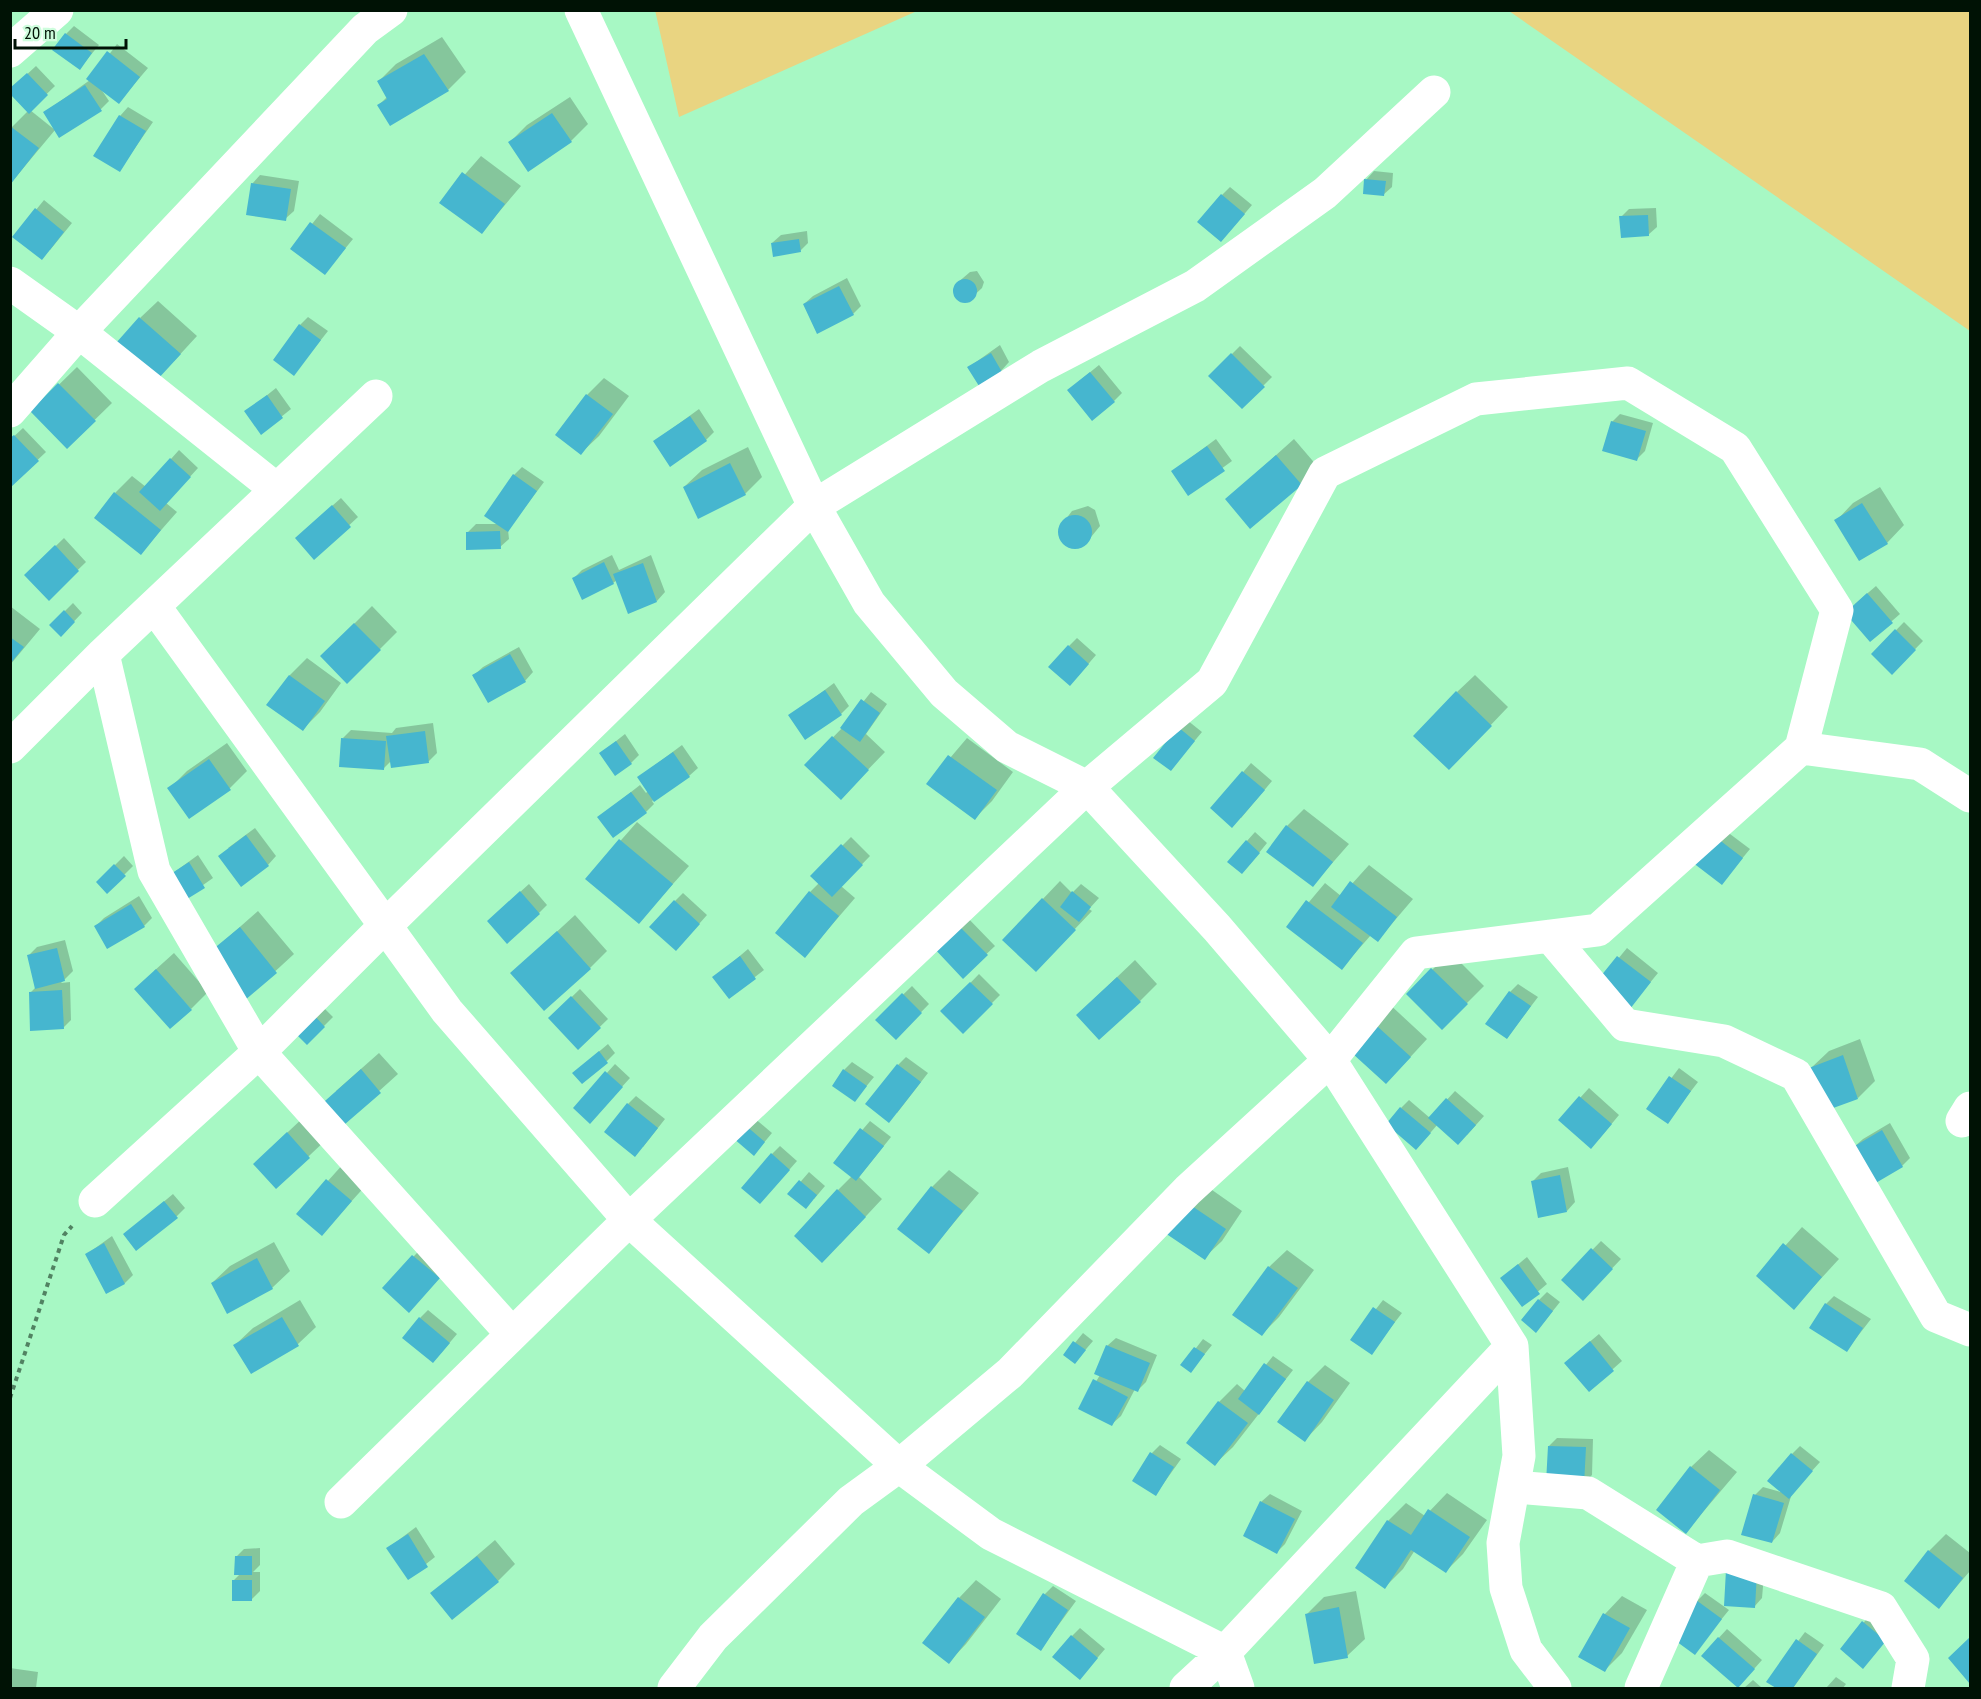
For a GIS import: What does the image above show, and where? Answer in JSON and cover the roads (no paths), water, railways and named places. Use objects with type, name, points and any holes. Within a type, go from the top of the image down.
[{"type":"street","points":[[10,51],[57,10]]},
{"type":"street","points":[[10,411],[79,332],[365,29],[391,10]]},
{"type":"street","points":[[581,10],[814,506],[869,603],[944,693],[1007,747],[1087,787],[1217,928],[1330,1060],[1512,1346],[1519,1456],[1503,1543],[1506,1588],[1527,1650],[1555,1689]]},
{"type":"street","points":[[95,1201],[259,1052],[384,926],[814,506],[1041,366],[1195,286],[1325,193],[1434,92]]},
{"type":"street","points":[[10,283],[79,332],[276,489]]},
{"type":"street","points":[[340,1502],[629,1220],[1087,787],[1212,682],[1325,473],[1476,399],[1628,383],[1735,448],[1837,610],[1801,748],[1598,930],[1416,952],[1330,1060],[1188,1190],[1010,1373],[899,1467],[843,1509],[713,1637],[677,1687]]},
{"type":"street","points":[[10,747],[103,654],[376,396]]},
{"type":"street","points":[[154,606],[447,1011],[629,1220],[899,1467],[991,1534],[1225,1652],[1238,1689]]},
{"type":"street","points":[[103,654],[154,871],[259,1052],[512,1334]]},
{"type":"street","points":[[1801,748],[1920,764],[1971,796]]},
{"type":"street","points":[[1550,936],[1625,1025],[1724,1041],[1796,1075],[1936,1316],[1971,1330]]},
{"type":"street","points":[[1186,1689],[1225,1652],[1512,1346]]},
{"type":"street","points":[[1514,1487],[1588,1493],[1697,1561],[1727,1556],[1881,1608],[1913,1659],[1908,1689]]},
{"type":"street","points":[[1641,1689],[1697,1561]]}]
